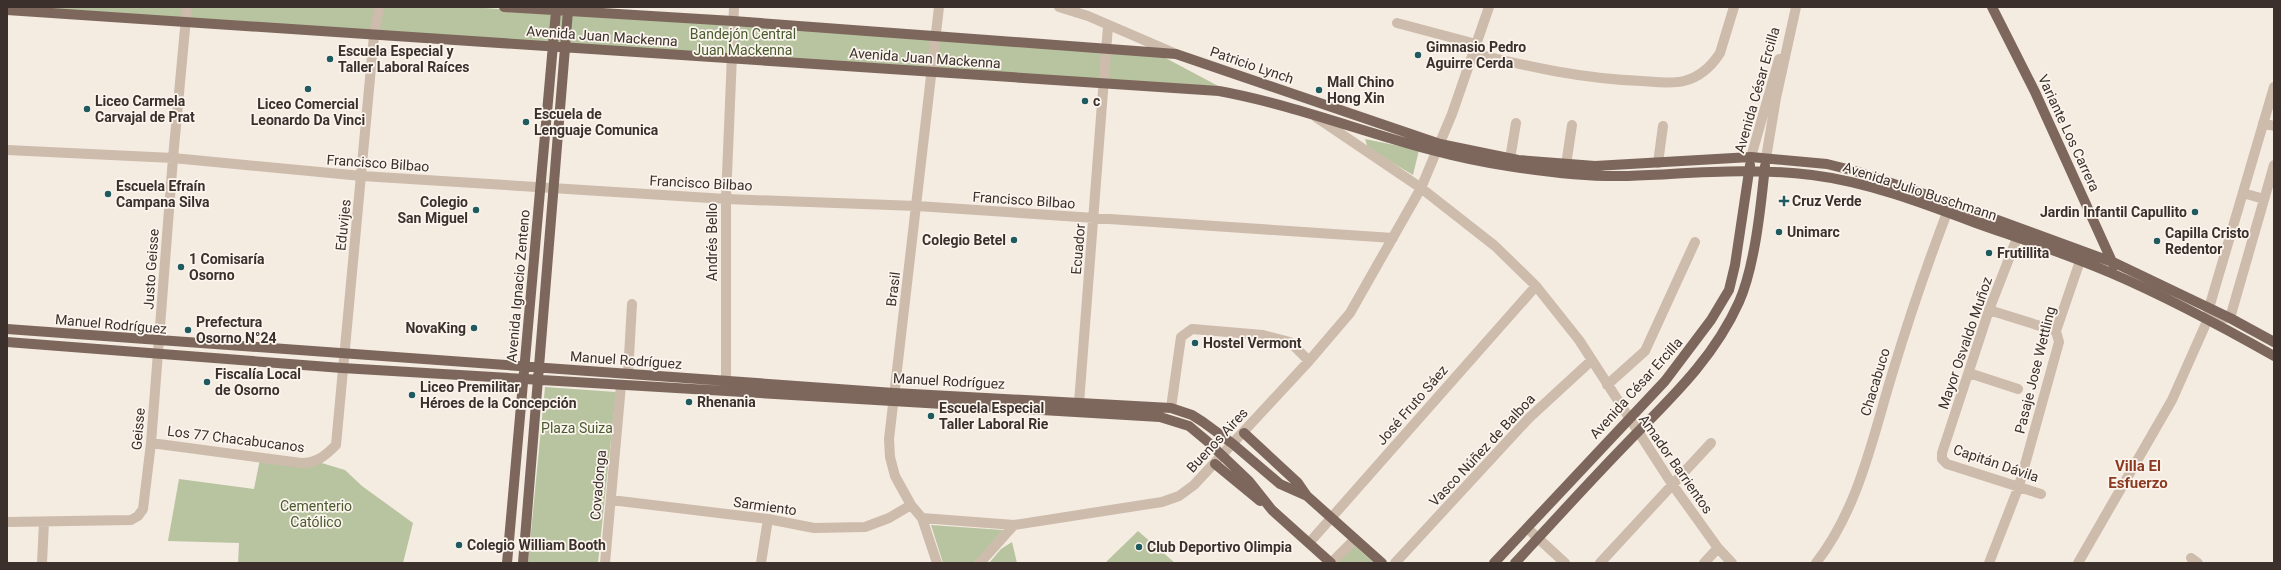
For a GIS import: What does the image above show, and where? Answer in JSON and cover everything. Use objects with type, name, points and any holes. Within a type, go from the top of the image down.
[{"type":"main road","name":"Avenida Juan Mackenna","points":[[504,7],[733,21],[1176,54]]},
{"type":"main road","name":"Variante Los Carrera","points":[[1992,7],[2035,92],[2113,268]]},
{"type":"main road","name":"Avenida Ignacio Zenteno","points":[[507,563],[556,9]]},
{"type":"main road","name":"Avenida Juan Mackenna","points":[[7,10],[1219,91],[1262,99],[1439,150]]},
{"type":"main road","name":"Avenida Ignacio Zenteno","points":[[523,563],[568,11]]},
{"type":"main road","name":"Patricio Lynch","points":[[1176,54],[1439,150]]},
{"type":"main road","name":"Avenida Julio Buschmann","points":[[1439,150],[1566,165],[1595,166],[1752,157],[1812,161],[1841,167],[2113,268],[2209,308],[2274,342]]},
{"type":"main road","name":"Avenida Julio Buschmann","points":[[1439,150],[1505,166],[1591,175],[1621,176],[1749,170],[1812,175],[1848,181],[1949,208],[2017,238],[2080,261],[2113,268],[2274,356]]},
{"type":"main road","name":"Avenida César Ercilla","points":[[1494,563],[1660,386],[1686,355],[1711,320],[1729,290],[1741,230],[1752,157]]},
{"type":"main road","name":"Avenida César Ercilla","points":[[1515,563],[1638,432],[1673,397],[1700,365],[1719,338],[1739,302],[1750,266],[1766,158]]},
{"type":"main road","points":[[1741,230],[1749,232],[1755,239]]},
{"type":"main road","points":[[1729,290],[1732,298],[1739,302]]},
{"type":"main road","name":"Manuel Rodríguez","points":[[7,330],[159,342],[726,381],[894,397],[1160,417],[1189,426],[1249,481],[1272,510]]},
{"type":"main road","name":"Manuel Rodríguez","points":[[7,342],[342,368],[621,385],[1171,408],[1192,415],[1233,444],[1280,484],[1307,496]]},
{"type":"main road","points":[[1686,355],[1690,354],[1698,357],[1700,365]]},
{"type":"main road","points":[[1244,433],[1298,483],[1307,496],[1382,563]]},
{"type":"main road","points":[[1215,464],[1272,510],[1331,563]]},
{"type":"street","name":"Justo Geisse","points":[[159,342],[173,158],[187,7]]},
{"type":"street","name":"Eduvijes","points":[[336,445],[374,35],[379,7]]},
{"type":"street","name":"Andrés Bello","points":[[726,381],[726,199],[734,7]]},
{"type":"street","name":"Brasil","points":[[937,563],[922,518],[911,505],[895,476],[890,457],[889,439],[939,7]]},
{"type":"street","name":"Patricio Lynch","points":[[1059,7],[1089,12],[1108,26],[1176,54]]},
{"type":"street","name":"Buenos Aires","points":[[922,518],[1014,525],[1162,502],[1179,496],[1194,485],[1223,456],[1310,361],[1350,313],[1421,188],[1430,178],[1489,7]]},
{"type":"street","points":[[1397,23],[1542,70],[1613,80],[1669,82],[1684,81],[1699,74],[1716,60],[1720,54],[1734,7]]},
{"type":"street","name":"Avenida César Ercilla","points":[[1752,157],[1777,64],[1795,12]]},
{"type":"street","name":"Avenida César Ercilla","points":[[1766,158],[1776,98],[1795,12]]},
{"type":"street","name":"Ecuador","points":[[1079,403],[1108,48],[1108,26]]},
{"type":"street","points":[[2078,563],[2172,400],[2208,320],[2209,308],[2274,87]]},
{"type":"street","name":"Avenida Juan Mackenna","points":[[1312,114],[1421,188]]},
{"type":"street","points":[[1510,159],[1516,123]]},
{"type":"street","points":[[2263,123],[2274,126]]},
{"type":"street","points":[[1566,165],[1572,125]]},
{"type":"street","points":[[1658,163],[1663,126]]},
{"type":"street","name":"Francisco Bilbao","points":[[7,150],[173,158],[362,176],[726,199],[917,206],[1393,238]]},
{"type":"street","points":[[2208,320],[2230,318],[2274,165]]},
{"type":"street","name":"Amador Barrientos","points":[[1421,188],[1495,246],[1536,286],[1566,321],[1628,419],[1672,484],[1718,548],[1732,563]]},
{"type":"street","points":[[2243,193],[2264,199]]},
{"type":"street","name":"Chacabuco","points":[[1816,563],[1839,530],[1857,490],[1899,348],[1949,208]]},
{"type":"street","name":"Mayor Osvaldo Muñoz","points":[[1942,459],[1942,453],[1989,310],[2017,238]]},
{"type":"street","points":[[1607,385],[1645,351],[1695,242]]},
{"type":"street","name":"Pasaje Jose Wettling","points":[[1989,563],[2019,486],[2059,342],[2056,332],[2080,261]]},
{"type":"street","name":"José Fruto Sáez","points":[[1309,543],[1536,286]]},
{"type":"street","points":[[628,374],[632,304]]},
{"type":"street","points":[[1989,310],[2056,332]]},
{"type":"street","points":[[1171,408],[1181,337],[1192,329],[1263,335],[1290,342],[1310,361]]},
{"type":"street","name":"Geisse","points":[[44,522],[131,520],[138,516],[143,509],[151,443],[159,342]]},
{"type":"street","name":"Vasco Núñez de Balboa","points":[[1395,563],[1529,418],[1592,360]]},
{"type":"street","points":[[1969,373],[2018,389]]},
{"type":"street","name":"Covadonga","points":[[605,563],[621,385]]},
{"type":"street","name":"Los 77 Chacabucanos","points":[[151,443],[301,462],[310,462],[323,458],[336,445]]},
{"type":"street","points":[[1600,563],[1711,443]]},
{"type":"street","name":"Capitán Dávila","points":[[1942,459],[1947,464],[2041,494]]},
{"type":"street","name":"Sarmiento","points":[[610,500],[768,520],[814,528],[865,526],[889,518],[911,505]]},
{"type":"street","points":[[761,563],[768,520]]},
{"type":"street","points":[[7,522],[44,522],[42,563]]},
{"type":"street","points":[[980,563],[1014,525]]},
{"type":"street","points":[[1527,528],[1565,563]]},
{"type":"street","points":[[1331,563],[1355,539]]},
{"type":"street","points":[[1704,563],[1718,548]]},
{"type":"green space","name":"Bandejón Central Juan Mackenna","points":[[7,7],[470,7],[1158,54],[1222,88]]},
{"type":"green space","points":[[1365,139],[1419,150],[1413,175],[1368,148]]},
{"type":"green space","name":"Plaza Suiza","points":[[545,387],[616,392],[598,563],[528,563]]},
{"type":"green space","name":"Cementerio Católico","points":[[260,459],[315,461],[345,470],[362,486],[413,523],[403,563],[238,563],[239,543],[168,541],[179,479],[254,489]]},
{"type":"green space","points":[[931,525],[1003,530],[974,563],[943,563]]},
{"type":"green space","name":"Club Deportivo Olimpia","points":[[1138,531],[1175,563],[1105,563]]},
{"type":"green space","points":[[1012,542],[1017,563],[989,563],[1001,549]]},
{"type":"green space","points":[[1353,544],[1374,563],[1338,562]]},
{"type":"place","name":"Gimnasio Pedro Aguirre Cerda","points":[[1418,55]]},
{"type":"place","name":"Escuela Especial y Taller Laboral Raíces","points":[[330,59]]},
{"type":"place","name":"Liceo Comercial Leonardo Da Vinci","points":[[308,89]]},
{"type":"place","name":"Mall Chino Hong Xin","points":[[1319,90]]},
{"type":"place","name":"c","points":[[1085,101]]},
{"type":"place","name":"Liceo Carmela Carvajal de Prat","points":[[87,109]]},
{"type":"place","name":"Escuela de Lenguaje Comunica","points":[[526,122]]},
{"type":"place","name":"Escuela Efraín Campana Silva","points":[[108,194]]},
{"type":"place","name":"Cruz Verde","points":[[1784,201]]},
{"type":"place","name":"Colegio San Miguel","points":[[476,210]]},
{"type":"place","name":"Jardin Infantil Capullito","points":[[2195,212]]},
{"type":"place","name":"Unimarc","points":[[1779,232]]},
{"type":"place","name":"Colegio Betel","points":[[1014,240]]},
{"type":"place","name":"Capilla Cristo Redentor","points":[[2157,241]]},
{"type":"place","name":"Frutillita","points":[[1989,253]]},
{"type":"place","name":"1 Comisaría Osorno","points":[[181,267]]},
{"type":"place","name":"NovaKing","points":[[474,328]]},
{"type":"place","name":"Prefectura Osorno N°24","points":[[188,330]]},
{"type":"place","name":"Hostel Vermont","points":[[1195,343]]},
{"type":"place","name":"Fiscalía Local de Osorno","points":[[207,382]]},
{"type":"place","name":"Liceo Premilitar Héroes de la Concepción","points":[[412,395]]},
{"type":"place","name":"Rhenania","points":[[689,402]]},
{"type":"place","name":"Escuela Especial Taller Laboral Rie","points":[[931,416]]},
{"type":"place","name":"Colegio William Booth","points":[[459,545]]},
{"type":"place","name":"Club Deportivo Olimpia","points":[[1139,547]]},
{"type":"district","name":"Villa El Esfuerzo","points":[[2138,474]]}]
